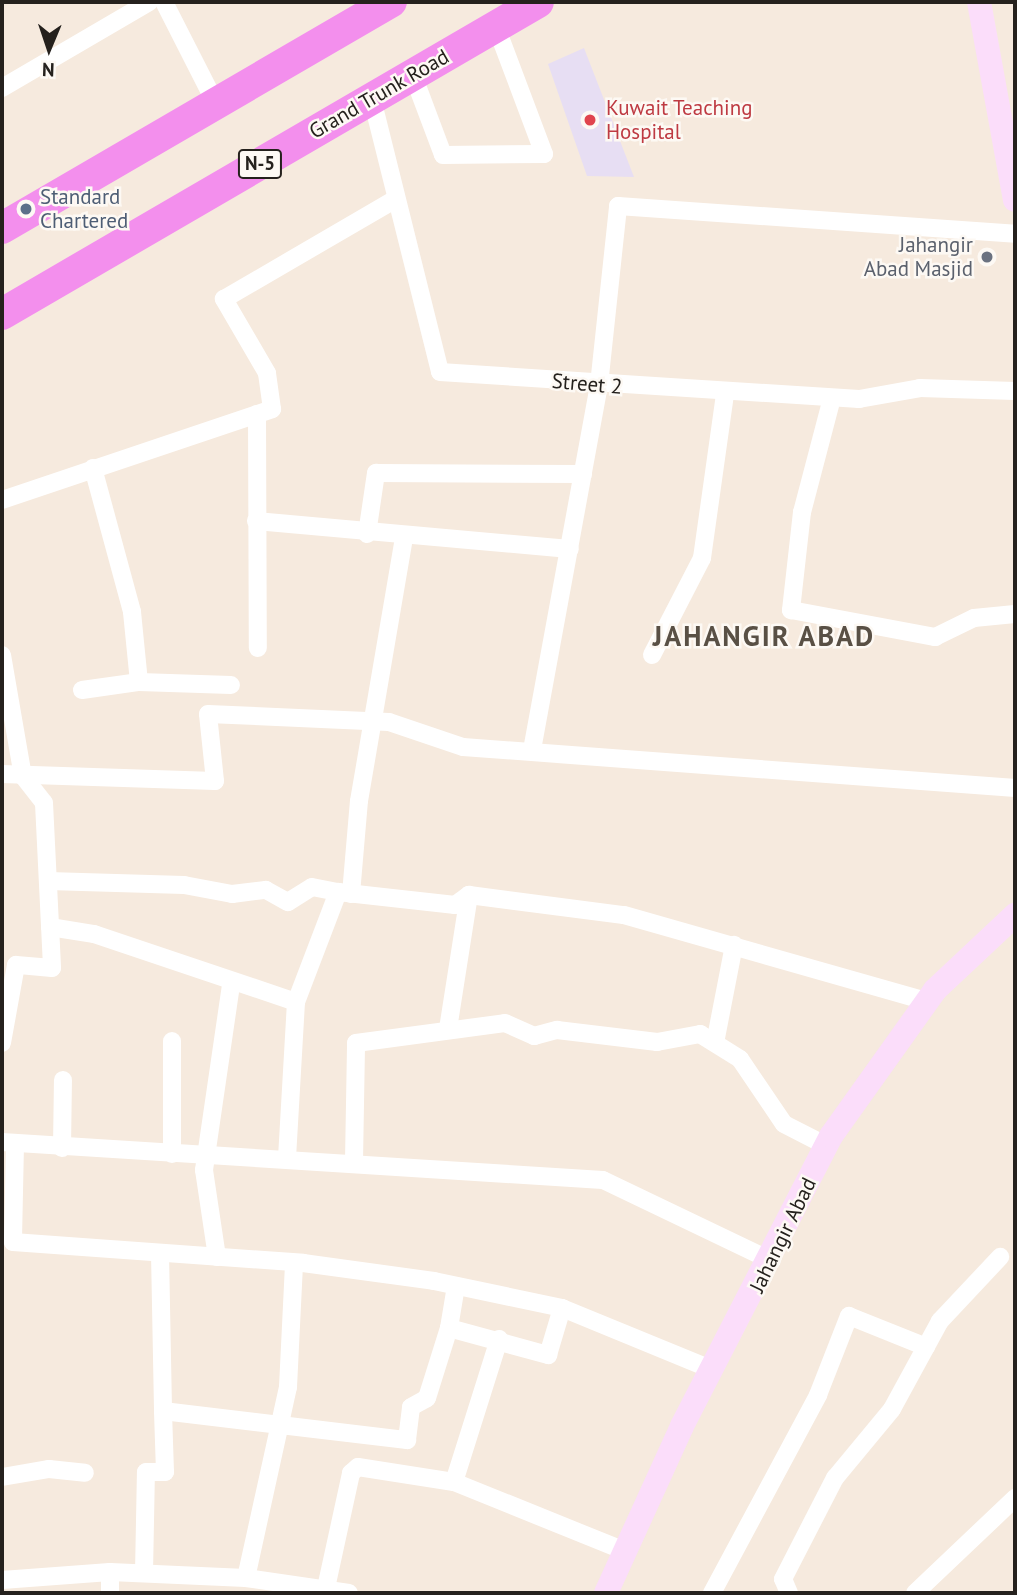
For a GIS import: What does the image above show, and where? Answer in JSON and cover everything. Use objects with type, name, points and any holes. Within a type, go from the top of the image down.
[{"type":"highway","points":[[2,228],[391,2]]},
{"type":"highway","name":"Grand Trunk Road","points":[[2,314],[538,2]]},
{"type":"street","points":[[2,88],[149,2]]},
{"type":"street","points":[[164,2],[216,104]]},
{"type":"street","points":[[979,2],[1015,200]]},
{"type":"street","points":[[413,75],[443,155],[544,154],[496,26]]},
{"type":"street","name":"Street 2","points":[[372,99],[440,372],[599,386],[832,398],[920,388],[1015,391]]},
{"type":"street","points":[[2,500],[272,409],[267,373],[224,299],[396,199]]},
{"type":"street","points":[[532,750],[537,695],[570,549],[599,386],[618,206],[1015,234]]},
{"type":"street","points":[[652,655],[702,558],[724,394]]},
{"type":"street","points":[[832,398],[802,512],[791,610],[935,637],[974,618],[1015,614]]},
{"type":"street","points":[[257,414],[258,648]]},
{"type":"street","points":[[93,468],[132,612],[139,682]]},
{"type":"street","points":[[367,534],[376,473],[583,474]]},
{"type":"street","points":[[256,521],[404,538],[570,549]]},
{"type":"street","points":[[287,1157],[296,1002],[344,893],[404,538]]},
{"type":"street","points":[[2,655],[23,776],[44,803],[52,968],[16,965],[2,1043]]},
{"type":"street","points":[[82,690],[139,682],[231,685]]},
{"type":"street","points":[[2,774],[215,780],[208,714],[375,722],[427,731],[463,747],[532,750],[1015,788]]},
{"type":"street","points":[[48,881],[184,885],[232,894],[267,890],[288,902],[312,887],[455,905],[470,895],[624,915],[926,1001]]},
{"type":"street","points":[[448,1029],[470,895]]},
{"type":"street","name":"Jahangir Abad","points":[[606,1593],[713,1370],[772,1261],[827,1146],[926,1001],[1015,915]]},
{"type":"street","points":[[50,927],[94,934],[230,984],[296,1002]]},
{"type":"street","points":[[715,1044],[734,945]]},
{"type":"street","points":[[217,1257],[204,1170],[230,984]]},
{"type":"street","points":[[354,1161],[356,1043],[505,1023],[534,1036],[557,1030],[657,1042],[700,1034],[740,1059],[784,1124],[827,1146]]},
{"type":"street","points":[[172,1041],[172,1154]]},
{"type":"street","points":[[62,1148],[63,1080]]},
{"type":"street","points":[[713,1370],[562,1308],[456,1286],[294,1263],[13,1242],[8,1143],[172,1154],[208,1153],[354,1161],[603,1180],[772,1261]]},
{"type":"street","points":[[144,1573],[146,1472],[165,1472],[160,1253]]},
{"type":"street","points":[[789,1593],[783,1579],[835,1478],[892,1409],[940,1321],[1000,1257]]},
{"type":"street","points":[[246,1578],[282,1425],[294,1263]]},
{"type":"street","points":[[163,1411],[407,1440],[411,1407],[427,1398],[449,1328],[456,1286]]},
{"type":"street","points":[[449,1328],[499,1339],[548,1355],[562,1308]]},
{"type":"street","points":[[712,1593],[818,1395],[849,1316],[926,1347]]},
{"type":"street","points":[[454,1482],[499,1339]]},
{"type":"street","points":[[326,1588],[354,1468],[454,1482],[625,1551]]},
{"type":"street","points":[[2,1477],[48,1469],[85,1473]]},
{"type":"street","points":[[915,1593],[1015,1498]]},
{"type":"street","points":[[110,1572],[110,1593]]},
{"type":"street","points":[[2,1580],[35,1586],[110,1572],[144,1573],[246,1578],[349,1593]]},
{"type":"shaded area","name":"Kuwait Teaching Hospital","points":[[584,48],[634,177],[587,176],[548,64]]},
{"type":"place","name":"Kuwait Teaching Hospital","points":[[590,120]]},
{"type":"place","name":"Standard Chartered","points":[[26,209]]},
{"type":"place","name":"Jahangir Abad Masjid","points":[[987,257]]},
{"type":"district","name":"JAHANGIR ABAD","points":[[764,636]]}]
